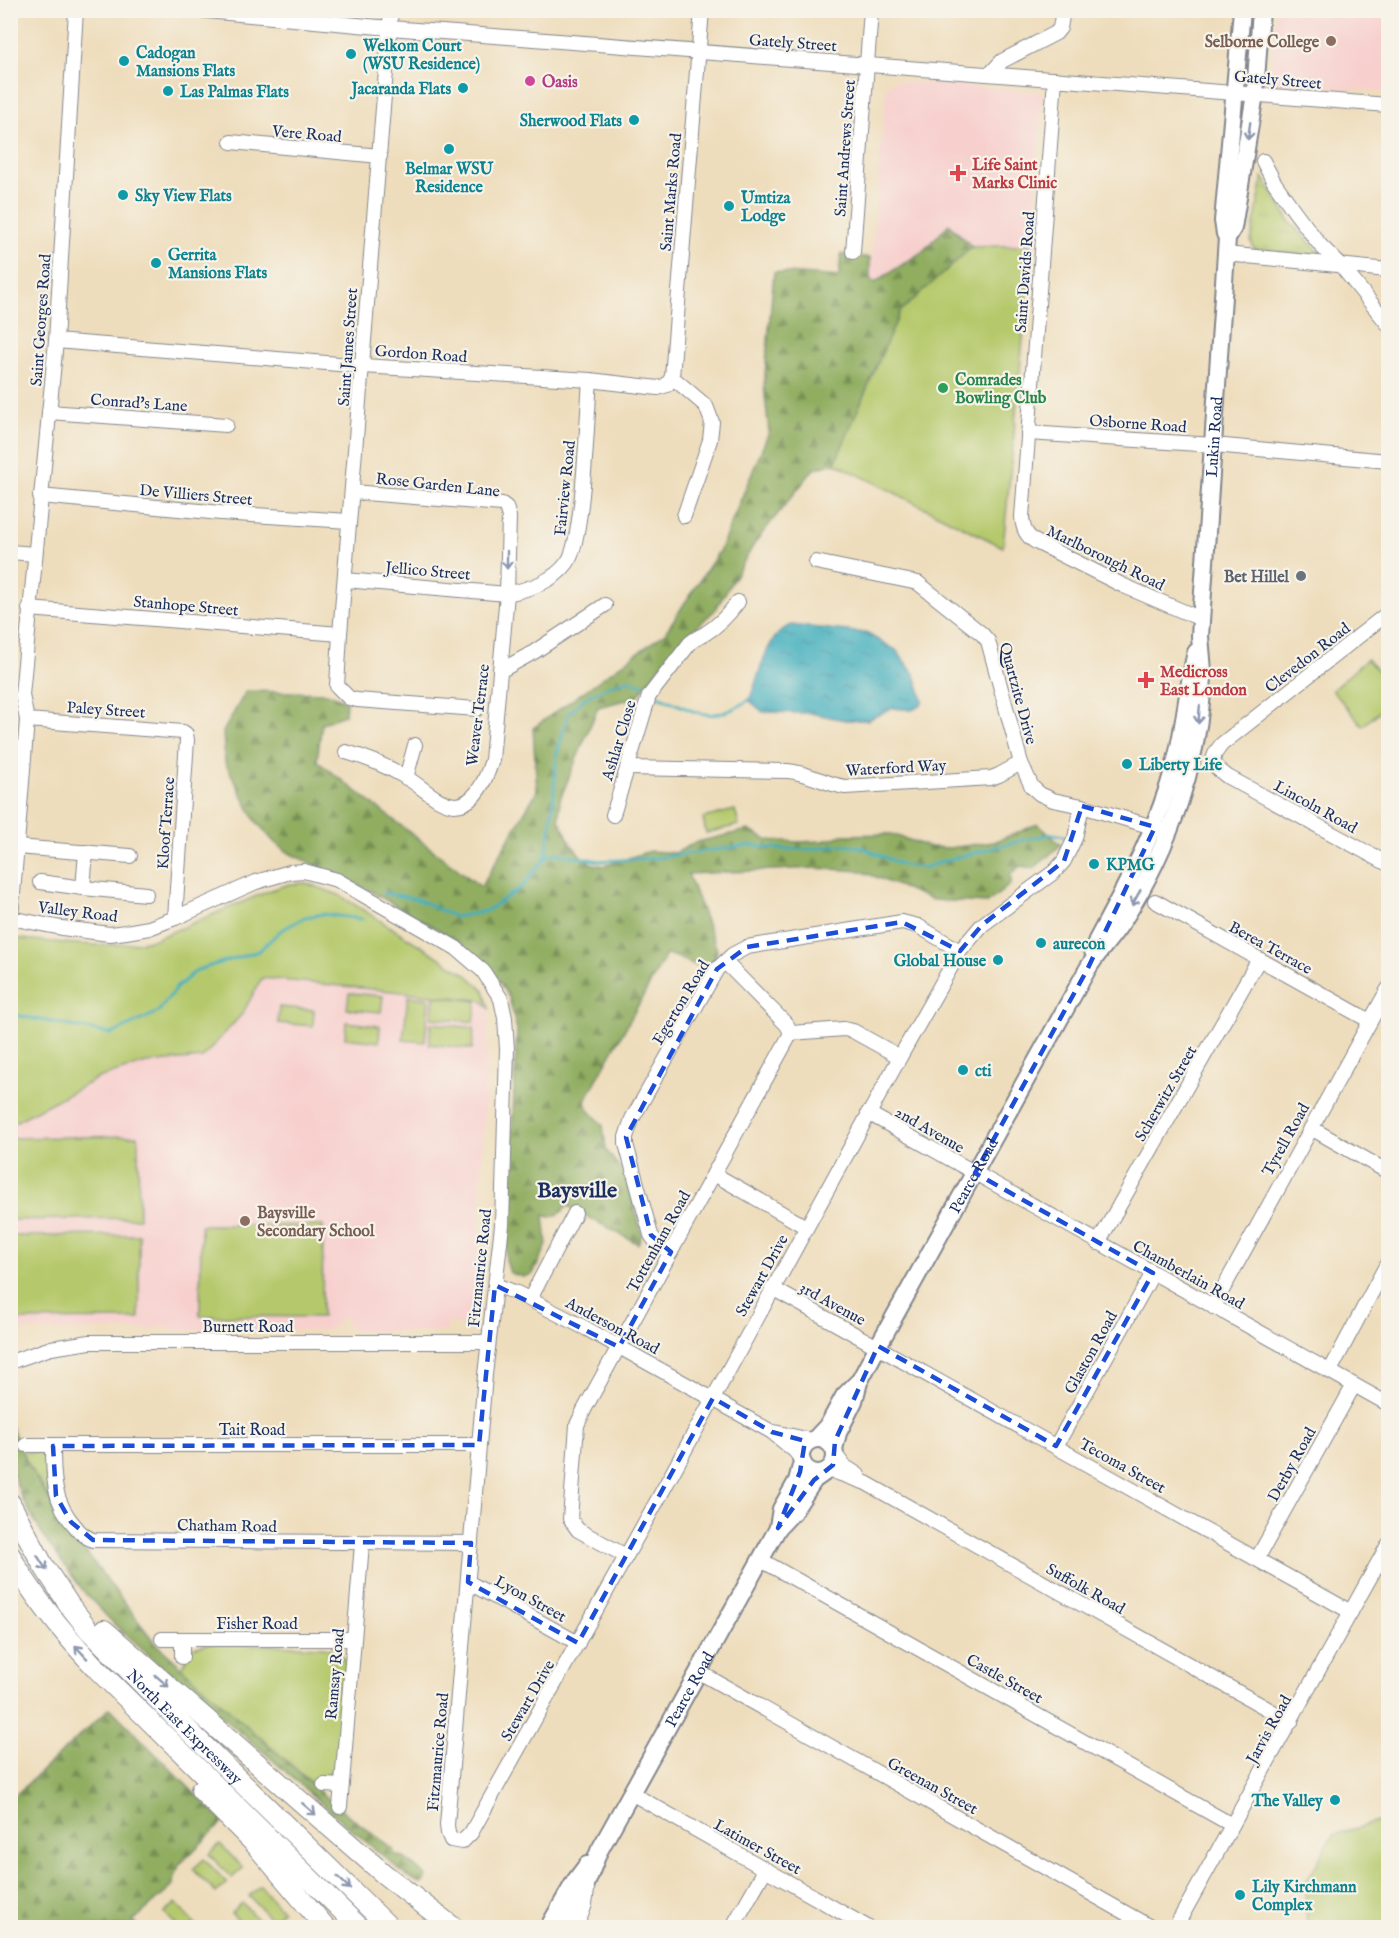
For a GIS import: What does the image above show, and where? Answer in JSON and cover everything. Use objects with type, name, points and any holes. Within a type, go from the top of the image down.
[{"type":"highway","name":"North East Expressway","points":[[10,1503],[31,1544],[70,1606],[89,1630],[390,1928]]},
{"type":"highway","name":"North East Expressway","points":[[10,1555],[43,1606],[71,1641],[121,1694],[360,1928]]},
{"type":"highway","points":[[57,1585],[110,1635],[384,1874],[454,1928]]},
{"type":"highway","points":[[121,1694],[129,1715],[255,1844],[326,1928]]},
{"type":"highway","points":[[573,1928],[579,1915],[584,1890]]},
{"type":"main road","name":"Lukin Road","points":[[1227,246],[1223,220],[1242,10]]},
{"type":"main road","name":"Lukin Road","points":[[1177,786],[1181,739],[1191,674],[1200,636],[1227,246],[1233,228],[1255,94],[1261,10]]},
{"type":"main road","name":"Pearce Road","points":[[564,1928],[584,1890],[599,1851],[778,1528],[793,1512],[814,1480],[833,1465],[838,1433],[854,1401],[859,1382],[1086,970],[1097,940],[1143,853],[1162,829],[1177,786]]},
{"type":"main road","name":"Pearce Road","points":[[778,1528],[781,1509],[797,1481],[803,1447],[829,1424],[844,1396],[859,1382]]},
{"type":"main road","points":[[813,1440],[825,1440],[834,1451]]},
{"type":"main road","points":[[801,1460],[810,1472],[825,1472]]},
{"type":"main road","name":"Pearce Road","points":[[548,1928],[575,1881],[599,1851]]},
{"type":"street","name":"Saint Georges Road","points":[[11,918],[17,847],[16,780],[27,720],[16,694],[29,609],[56,341],[76,10]]},
{"type":"street","name":"Gately Street","points":[[196,10],[390,28],[1389,105]]},
{"type":"street","name":"Saint James Street","points":[[391,10],[337,686],[349,698],[357,700],[477,709]]},
{"type":"street","name":"Saint Marks Road","points":[[672,377],[702,10]]},
{"type":"street","name":"Saint Andrews Street","points":[[853,252],[871,10]]},
{"type":"street","points":[[990,74],[1002,61],[1056,33],[1060,28],[1063,10]]},
{"type":"street","name":"Saint Davids Road","points":[[1028,433],[1055,79]]},
{"type":"street","name":"Vere Road","points":[[231,142],[380,156]]},
{"type":"street","points":[[1263,161],[1274,182],[1320,245],[1342,267],[1389,324]]},
{"type":"street","points":[[1227,246],[1342,267],[1389,270]]},
{"type":"street","name":"Gordon Road","points":[[56,341],[363,366],[590,380],[658,388],[667,385],[672,377]]},
{"type":"street","points":[[672,377],[706,406],[712,422],[710,440],[684,516]]},
{"type":"street","name":"Fairview Road","points":[[507,594],[541,583],[561,570],[571,557],[579,525],[590,380]]},
{"type":"street","name":"Conrad's Lane","points":[[49,412],[226,425]]},
{"type":"street","name":"Osborne Road","points":[[1028,433],[1214,445],[1389,461]]},
{"type":"street","name":"Marlborough Road","points":[[1028,433],[1022,517],[1023,528],[1027,535],[1036,542],[1124,586],[1201,619]]},
{"type":"street","name":"Rose Garden Lane","points":[[352,492],[502,504],[506,507],[509,517],[507,594]]},
{"type":"street","name":"De Villiers Street","points":[[40,496],[221,513],[349,521]]},
{"type":"street","points":[[10,552],[35,554]]},
{"type":"street","name":"Quartzite Drive","points":[[816,562],[918,583],[985,637],[1022,765],[1029,782],[1040,794],[1053,800],[1162,829]]},
{"type":"street","name":"Jellico Street","points":[[345,580],[507,594]]},
{"type":"street","name":"Weaver Terrace","points":[[346,752],[366,757],[444,802],[454,805],[463,804],[472,798],[488,773],[492,760],[507,594]]},
{"type":"street","name":"Ashlar Close","points":[[613,815],[649,696],[690,643],[723,620],[738,602]]},
{"type":"street","points":[[500,671],[534,652],[605,604]]},
{"type":"street","name":"Stanhope Street","points":[[29,609],[340,634]]},
{"type":"street","name":"Clevedon Road","points":[[1228,777],[1214,764],[1215,752],[1222,744],[1389,613]]},
{"type":"street","name":"Paley Street","points":[[27,720],[183,732]]},
{"type":"street","name":"Kloof Terrace","points":[[175,918],[187,740],[183,732]]},
{"type":"street","points":[[406,778],[415,745]]},
{"type":"street","name":"Waterford Way","points":[[627,768],[788,771],[809,775],[845,788],[991,778],[1022,765]]},
{"type":"street","name":"Lincoln Road","points":[[1228,777],[1389,864]]},
{"type":"street","name":"Stewart Drive","points":[[496,1786],[578,1643],[868,1113],[960,951],[982,925],[1054,872],[1064,861],[1075,838],[1083,807]]},
{"type":"street","name":"Kloof Terrace","points":[[17,847],[130,856]]},
{"type":"street","points":[[83,888],[86,852]]},
{"type":"street","name":"Fitzmaurice Road","points":[[175,918],[256,882],[290,872],[304,871],[337,880],[456,948],[483,971],[501,999],[507,1049],[502,1225],[488,1342],[447,1825],[447,1833],[451,1840],[462,1842],[471,1833],[496,1786]]},
{"type":"street","points":[[39,882],[146,894]]},
{"type":"street","name":"Berea Terrace","points":[[1155,901],[1370,1021]]},
{"type":"street","name":"Valley Road","points":[[11,918],[110,934],[149,928],[175,918]]},
{"type":"street","name":"Egerton Road","points":[[671,1252],[658,1245],[651,1234],[626,1137],[632,1119],[717,969],[747,946],[902,922],[918,926],[960,951]]},
{"type":"street","name":"Scherwitz Street","points":[[1098,1243],[1259,960]]},
{"type":"street","points":[[725,962],[787,1026],[791,1033],[844,1029],[853,1031],[900,1056]]},
{"type":"street","name":"Tyrell Road","points":[[1213,1307],[1389,989]]},
{"type":"street","name":"Tottenham Road","points":[[626,1556],[578,1530],[570,1519],[577,1425],[791,1033]]},
{"type":"street","name":"2nd Avenue","points":[[868,1113],[975,1173]]},
{"type":"street","points":[[1311,1128],[1389,1172]]},
{"type":"street","name":"Chamberlain Road","points":[[975,1173],[1389,1404]]},
{"type":"street","points":[[714,1174],[806,1227]]},
{"type":"street","points":[[530,1299],[575,1213]]},
{"type":"street","points":[[1330,1371],[1389,1262]]},
{"type":"street","name":"Glaston Road","points":[[1056,1446],[1153,1273]]},
{"type":"street","name":"Anderson Road","points":[[495,1285],[530,1299],[772,1432]]},
{"type":"street","name":"3rd Avenue","points":[[772,1288],[878,1346]]},
{"type":"street","name":"Burnett Road","points":[[10,1362],[51,1348],[90,1342],[488,1342]]},
{"type":"street","name":"Tecoma Street","points":[[878,1346],[1351,1612]]},
{"type":"street","name":"Derby Road","points":[[1257,1559],[1354,1385]]},
{"type":"street","points":[[772,1432],[813,1440]]},
{"type":"street","points":[[772,1432],[795,1451],[801,1460]]},
{"type":"street","name":"Tait Road","points":[[26,1445],[479,1445]]},
{"type":"street","name":"Chatham Road","points":[[53,1446],[53,1478],[56,1496],[71,1522],[82,1535],[93,1540],[362,1544],[471,1543]]},
{"type":"street","name":"Suffolk Road","points":[[834,1451],[844,1466],[866,1483]]},
{"type":"street","name":"Suffolk Road","points":[[825,1472],[835,1472],[866,1483],[1291,1722]]},
{"type":"street","name":"Ramsay Road","points":[[340,1807],[362,1544]]},
{"type":"street","name":"Jarvis Road","points":[[1175,1928],[1389,1545]]},
{"type":"street","name":"Castle Street","points":[[761,1560],[1233,1825]]},
{"type":"street","name":"Lyon Street","points":[[468,1582],[578,1643]]},
{"type":"street","name":"Fisher Road","points":[[162,1639],[353,1639]]},
{"type":"street","points":[[182,1640],[182,1657]]},
{"type":"street","name":"Greenan Street","points":[[699,1672],[1152,1928]]},
{"type":"street","points":[[324,1785],[341,1786]]},
{"type":"street","name":"Latimer Street","points":[[631,1794],[869,1928]]},
{"type":"street","points":[[732,1928],[765,1870]]},
{"type":"highlighted area","points":[[1082,806],[1155,827],[1087,970],[975,1173],[1153,1273],[1056,1446],[878,1346],[835,1441],[833,1465],[814,1480],[778,1528],[800,1472],[805,1441],[772,1432],[713,1398],[578,1643],[468,1582],[471,1543],[93,1540],[71,1522],[56,1496],[53,1446],[479,1445],[495,1285],[619,1347],[671,1252],[651,1235],[626,1137],[717,969],[747,947],[902,922],[960,951],[982,925],[1064,861]]},
{"type":"shaded area","name":"Selborne College","points":[[1276,11],[1388,11],[1388,92],[1279,84],[1271,72]]},
{"type":"shaded area","name":"Life Saint Marks Clinic","points":[[894,81],[1039,92],[1043,95],[1032,245],[972,247],[949,224],[922,252],[874,284],[870,278],[886,88]]},
{"type":"shaded area","name":"Baysville Secondary School","points":[[262,978],[481,1000],[489,1008],[475,1319],[468,1326],[447,1323],[447,1331],[352,1331],[346,1324],[346,1318],[339,1318],[338,1323],[329,1330],[170,1330],[167,1326],[157,1326],[155,1330],[20,1330],[11,1336],[11,1124],[98,1078],[146,1063],[202,1058],[242,1014]]},
{"type":"green space","points":[[1263,177],[1290,222],[1324,257],[1254,249],[1251,241]]},
{"type":"green space","points":[[949,224],[972,247],[900,312],[835,463],[814,469],[756,541],[715,610],[675,647],[637,697],[598,707],[560,799],[559,819],[571,844],[580,855],[592,864],[604,866],[650,851],[675,853],[697,842],[748,830],[767,840],[798,842],[823,841],[843,835],[891,834],[930,847],[949,848],[994,842],[1038,824],[1061,845],[1034,868],[1020,866],[1011,874],[1011,884],[987,903],[933,900],[861,871],[815,868],[688,874],[717,950],[715,959],[705,969],[666,955],[585,1101],[588,1109],[603,1125],[606,1150],[627,1177],[642,1234],[638,1244],[568,1206],[559,1214],[550,1217],[544,1215],[547,1245],[533,1274],[523,1277],[510,1273],[506,1260],[517,1030],[509,997],[490,967],[451,937],[365,888],[291,854],[275,843],[255,820],[225,762],[223,732],[246,691],[327,693],[346,701],[345,715],[322,723],[317,761],[481,887],[537,791],[533,728],[665,633],[720,550],[769,432],[764,386],[774,272],[839,277],[841,254],[870,258],[870,278],[874,283],[922,252]]},
{"type":"green space","name":"Comrades Bowling Club","points":[[1032,245],[1003,547],[835,463],[900,312],[972,247]]},
{"type":"green space","points":[[1367,659],[1388,684],[1388,704],[1363,726],[1332,690]]},
{"type":"green space","points":[[735,810],[739,825],[706,833],[703,818]]},
{"type":"green space","points":[[306,883],[339,895],[466,974],[484,990],[489,1008],[481,1000],[262,978],[242,1014],[202,1058],[146,1063],[98,1078],[11,1124],[11,938],[83,945],[137,943],[155,939],[271,890],[290,884]]},
{"type":"green space","points":[[349,993],[383,996],[381,1012],[347,1009]]},
{"type":"green space","points":[[408,996],[429,999],[425,1042],[403,1040]]},
{"type":"green space","points":[[434,996],[477,1001],[474,1022],[431,1018]]},
{"type":"green space","points":[[279,1007],[314,1010],[313,1026],[278,1023]]},
{"type":"green space","points":[[346,1022],[380,1026],[379,1042],[345,1038]]},
{"type":"green space","points":[[431,1023],[474,1028],[472,1049],[429,1044]]},
{"type":"green space","points":[[138,1136],[139,1218],[11,1220],[11,1138]]},
{"type":"green space","points":[[201,1225],[323,1226],[322,1317],[200,1316]]},
{"type":"green space","points":[[139,1235],[139,1319],[11,1320],[11,1236]]},
{"type":"green space","points":[[10,1424],[29,1467],[65,1525],[155,1643],[335,1805],[393,1849],[395,1855],[403,1857],[426,1876],[425,1882],[421,1884],[407,1876],[333,1814],[265,1753],[154,1660],[116,1626],[85,1593],[45,1539],[22,1498],[11,1469]]},
{"type":"green space","points":[[33,1451],[43,1455],[48,1463],[49,1488],[55,1508],[23,1453]]},
{"type":"green space","points":[[214,1643],[325,1647],[339,1652],[346,1662],[338,1757],[331,1771],[315,1786],[182,1668],[192,1648]]},
{"type":"green space","points":[[110,1708],[223,1822],[179,1865],[172,1887],[133,1921],[138,1927],[11,1928],[11,1799]]},
{"type":"green space","points":[[1388,1819],[1388,1927],[1307,1927],[1305,1884],[1333,1835]]},
{"type":"green space","points":[[220,1844],[243,1868],[232,1878],[209,1854]]},
{"type":"green space","points":[[204,1859],[227,1883],[216,1893],[193,1869]]},
{"type":"green space","points":[[260,1886],[282,1910],[272,1920],[249,1896]]},
{"type":"green space","points":[[176,1903],[198,1927],[178,1927],[165,1913]]},
{"type":"green space","points":[[242,1903],[265,1927],[245,1927],[231,1913]]},
{"type":"water","points":[[791,625],[866,633],[896,650],[915,675],[923,700],[920,706],[912,710],[892,708],[868,720],[845,720],[810,713],[763,712],[749,700],[774,638]]},
{"type":"waterway","points":[[384,893],[417,899],[455,917],[486,911],[522,887],[546,857],[557,753],[568,714],[586,697],[613,684],[629,680],[646,686]]},
{"type":"waterway","points":[[658,696],[703,714],[723,713],[749,700]]},
{"type":"waterway","points":[[546,857],[556,853],[599,861],[655,858],[750,845],[781,849],[812,849],[840,845],[861,847],[903,865],[924,868],[946,860],[1036,837],[1053,834],[1064,836]]},
{"type":"waterway","points":[[10,1014],[112,1034],[158,1012],[176,988],[197,970],[259,951],[280,931],[305,917],[323,914],[362,919]]},
{"type":"place","name":"Selborne College","points":[[1331,41]]},
{"type":"place","name":"Welkom Court (WSU Residence)","points":[[351,54]]},
{"type":"place","name":"Cadogan Mansions Flats","points":[[124,61]]},
{"type":"place","name":"Oasis","points":[[530,81]]},
{"type":"place","name":"Jacaranda Flats","points":[[463,88]]},
{"type":"place","name":"Las Palmas Flats","points":[[168,91]]},
{"type":"place","name":"Sherwood Flats","points":[[634,120]]},
{"type":"place","name":"Belmar WSU Residence","points":[[449,149]]},
{"type":"place","name":"Life Saint Marks Clinic","points":[[958,173]]},
{"type":"place","name":"Sky View Flats","points":[[123,195]]},
{"type":"place","name":"Umtiza Lodge","points":[[729,206]]},
{"type":"place","name":"Gerrita Mansions Flats","points":[[156,263]]},
{"type":"place","name":"Comrades Bowling Club","points":[[943,388]]},
{"type":"place","name":"Bet Hillel","points":[[1301,576]]},
{"type":"place","name":"Medicross East London","points":[[1146,680]]},
{"type":"place","name":"Liberty Life","points":[[1127,764]]},
{"type":"place","name":"KPMG","points":[[1094,864]]},
{"type":"place","name":"aurecon","points":[[1041,943]]},
{"type":"place","name":"Global House","points":[[998,960]]},
{"type":"place","name":"cti","points":[[963,1070]]},
{"type":"place","name":"Baysville Secondary School","points":[[245,1221]]},
{"type":"place","name":"The Valley","points":[[1335,1800]]},
{"type":"place","name":"Lily Kirchmann Complex","points":[[1240,1895]]},
{"type":"district","name":"Baysville","points":[[577,1189]]}]
